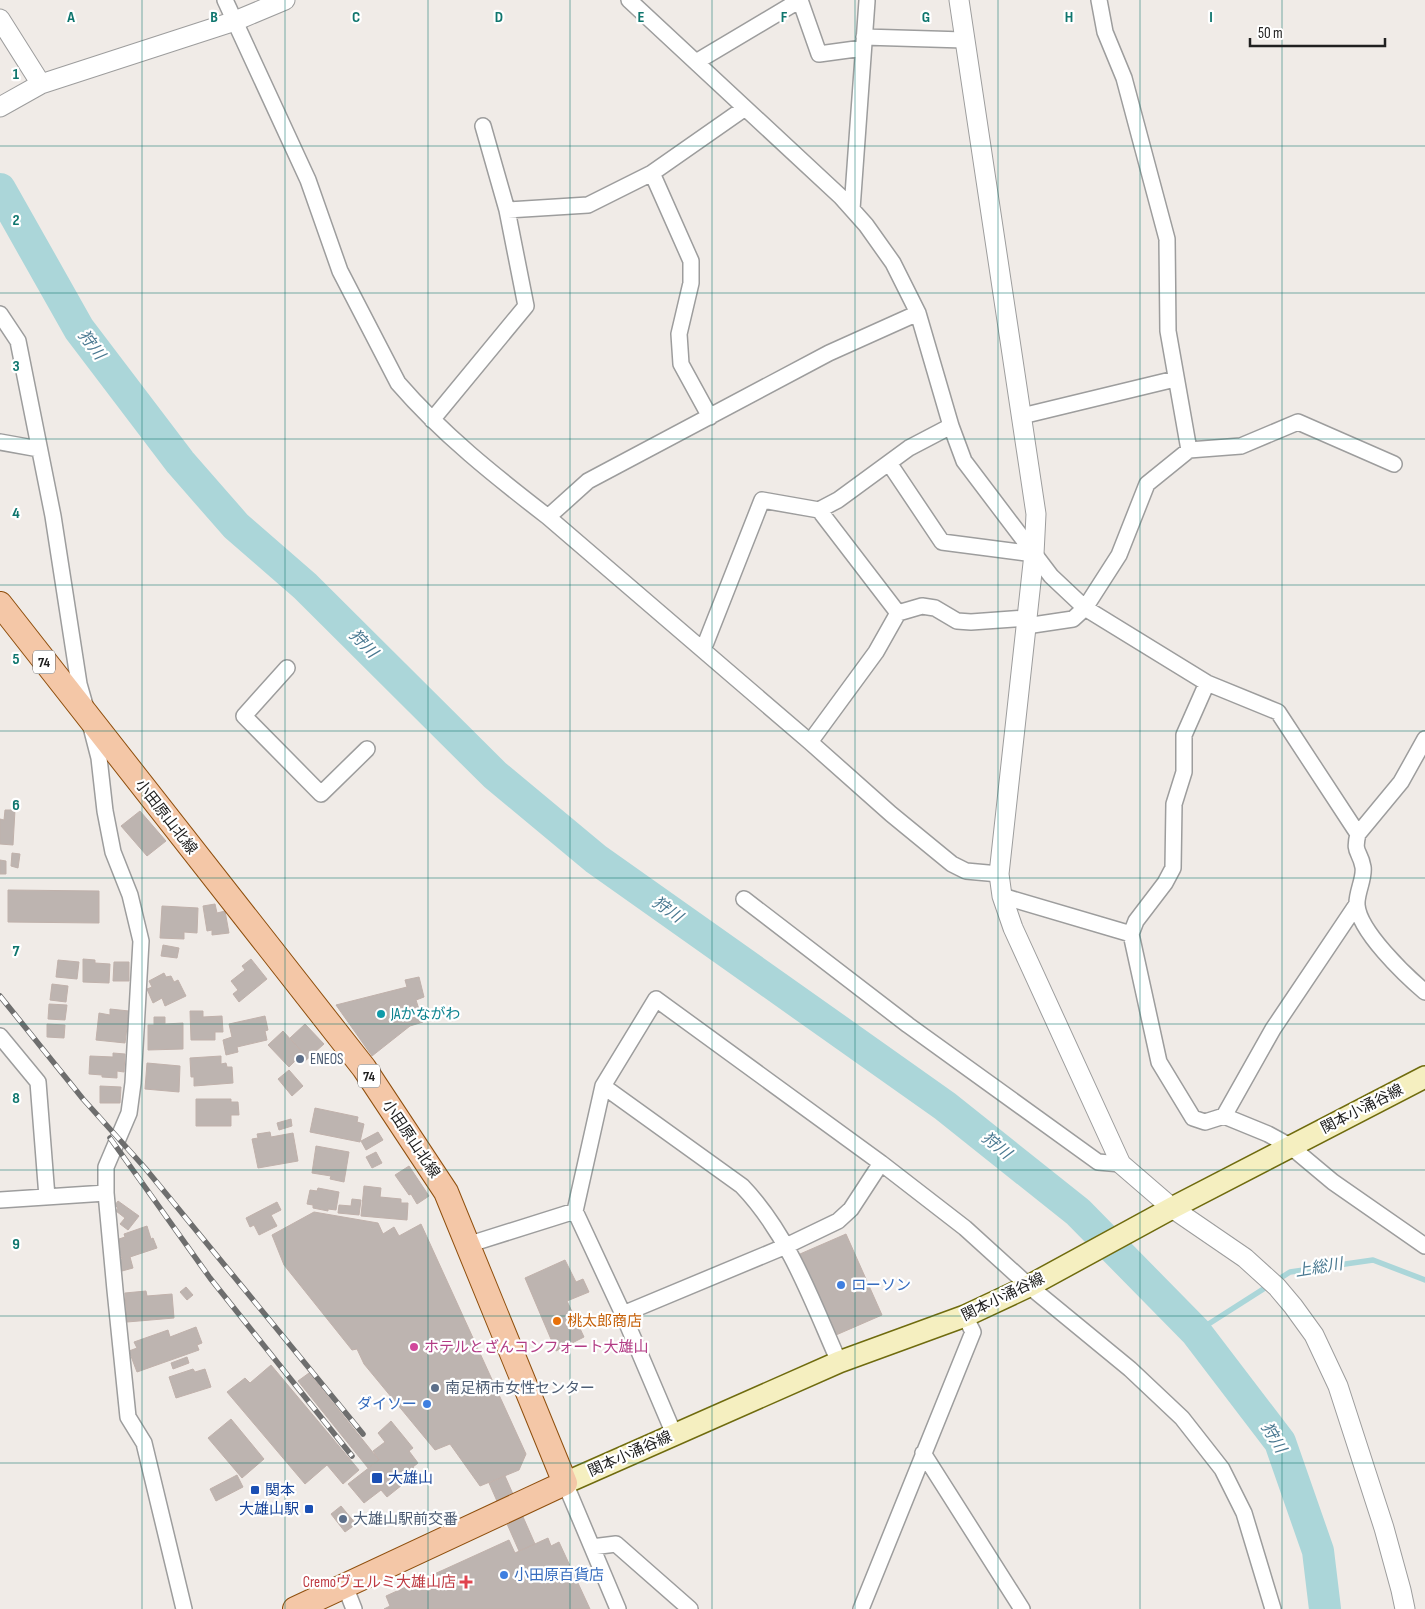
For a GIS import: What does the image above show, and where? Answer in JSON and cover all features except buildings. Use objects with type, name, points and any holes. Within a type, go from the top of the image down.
[{"type":"main road","name":"小田原山北線","points":[[0,604],[364,1068],[446,1192],[565,1483]]},
{"type":"main road","name":"関本小涌谷線","points":[[565,1483],[839,1362],[966,1316],[1033,1284],[1172,1208],[1425,1077]]},
{"type":"main road","points":[[296,1609],[565,1483]]},
{"type":"street","points":[[225,0],[308,180],[340,271],[398,383],[432,420],[507,485],[548,516],[891,814],[952,864],[966,871],[999,874]]},
{"type":"street","points":[[0,107],[35,87],[235,21],[286,0]]},
{"type":"street","points":[[629,0],[852,209],[866,225],[893,263],[918,313],[951,426],[964,461],[1051,576],[1085,608],[1207,684],[1278,712],[1358,834]]},
{"type":"street","points":[[696,62],[800,0],[818,54],[864,43],[964,40]]},
{"type":"street","points":[[959,0],[1036,514],[1034,554],[999,874],[1002,896],[1012,928],[1121,1164],[1172,1208],[1245,1258],[1277,1287],[1314,1335],[1338,1386],[1384,1528],[1402,1590],[1405,1609]]},
{"type":"street","points":[[1099,0],[1105,32],[1124,78],[1167,239],[1168,331],[1189,450]]},
{"type":"street","points":[[852,209],[867,2]]},
{"type":"street","points":[[0,19],[35,87]]},
{"type":"street","points":[[507,210],[588,206],[652,173],[745,108]]},
{"type":"street","points":[[432,420],[526,306],[507,210],[483,126]]},
{"type":"street","points":[[652,173],[691,261],[691,283],[679,334],[681,364],[710,417]]},
{"type":"street","points":[[548,516],[588,481],[829,353],[918,313]]},
{"type":"street","points":[[0,314],[18,341],[52,516],[79,684],[99,758],[105,811],[113,852],[130,895],[141,941],[132,1096],[129,1113],[106,1166],[106,1193],[128,1417],[144,1443],[184,1609]]},
{"type":"street","points":[[1022,416],[1175,379]]},
{"type":"street","points":[[810,742],[876,652],[898,613],[922,606],[935,608],[957,621],[1027,622],[1073,619],[1085,608],[1119,554],[1147,484],[1189,450],[1240,446],[1298,422],[1394,464]]},
{"type":"street","points":[[703,650],[762,500],[819,510],[838,500],[909,448],[951,426]]},
{"type":"street","points":[[0,442],[39,449]]},
{"type":"street","points":[[889,463],[942,542],[1034,554]]},
{"type":"street","points":[[819,510],[898,613]]},
{"type":"street","points":[[287,668],[244,716],[321,794],[368,749]]},
{"type":"street","points":[[1207,684],[1184,735],[1184,772],[1174,804],[1173,868],[1166,883],[1136,921],[1131,934],[1159,1062],[1194,1118],[1205,1122],[1224,1116],[1268,1134],[1290,1146],[1333,1182],[1425,1246]]},
{"type":"street","points":[[1224,1116],[1273,1029],[1356,904],[1363,868],[1355,847],[1358,834],[1401,782],[1425,739]]},
{"type":"street","points":[[1002,896],[1131,934]]},
{"type":"street","points":[[744,899],[908,1024],[1098,1162],[1121,1164]]},
{"type":"street","points":[[1356,904],[1359,917],[1382,950],[1425,992]]},
{"type":"street","points":[[674,1434],[623,1314],[575,1211],[603,1086],[656,999],[881,1163],[966,1228],[1130,1369],[1182,1418],[1222,1469],[1244,1513],[1273,1609]]},
{"type":"street","points":[[0,1036],[38,1082],[47,1197]]},
{"type":"street","points":[[603,1086],[742,1186],[758,1202],[786,1246],[839,1362]]},
{"type":"street","points":[[623,1314],[786,1246],[838,1221],[851,1210],[881,1163]]},
{"type":"street","points":[[0,1200],[106,1193]]},
{"type":"street","points":[[467,1245],[575,1211]]},
{"type":"street","points":[[861,1609],[973,1332],[966,1316]]},
{"type":"street","points":[[923,1453],[1022,1609]]},
{"type":"street","points":[[565,1483],[618,1609]]},
{"type":"street","points":[[592,1547],[616,1544],[690,1609]]},
{"type":"street","points":[[345,1586],[354,1609]]},
{"type":"waterway","name":"狩川","points":[[0,189],[79,329],[180,462],[236,526],[305,586],[495,775],[596,859],[945,1106],[1078,1212],[1196,1332],[1280,1442],[1318,1551],[1325,1609]]},
{"type":"waterway","name":"上総川","points":[[1196,1332],[1290,1272],[1373,1260],[1425,1280]]},
{"type":"railway","points":[[0,996],[83,1099],[145,1168],[363,1434]]},
{"type":"railway","points":[[110,1138],[210,1278],[352,1456]]},
{"type":"place","name":"JAかながわ","points":[[381,1014]]},
{"type":"place","name":"ENEOS","points":[[300,1059]]},
{"type":"place","name":"ローソン","points":[[841,1285]]},
{"type":"place","name":"桃太郎商店","points":[[557,1321]]},
{"type":"place","name":"ホテルとざんコンフォート大雄山","points":[[414,1347]]},
{"type":"place","name":"南足柄市女性センター","points":[[435,1388]]},
{"type":"place","name":"ダイソー","points":[[427,1404]]},
{"type":"place","name":"大雄山","points":[[377,1478]]},
{"type":"place","name":"関本","points":[[255,1490]]},
{"type":"place","name":"大雄山駅","points":[[309,1509]]},
{"type":"place","name":"大雄山駅前交番","points":[[343,1519]]},
{"type":"place","name":"小田原百貨店","points":[[504,1575]]},
{"type":"place","name":"Cremoヴェルミ大雄山店","points":[[466,1582]]}]
